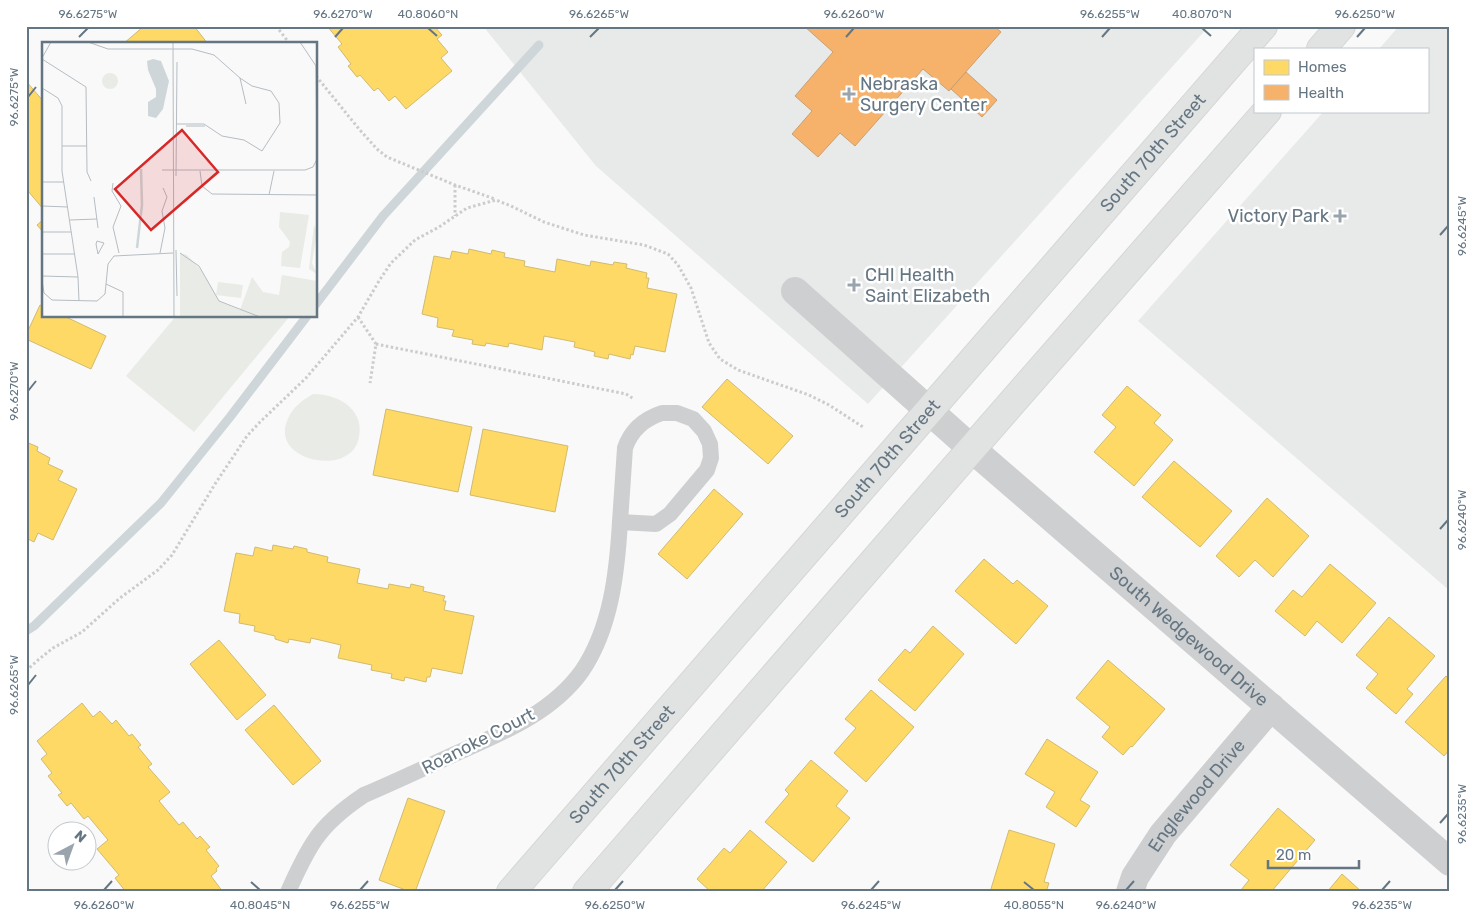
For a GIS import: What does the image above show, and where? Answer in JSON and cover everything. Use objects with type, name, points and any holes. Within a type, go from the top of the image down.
[{"type":"main road","name":"South 70th Street","points":[[511,892],[1263,26]]},
{"type":"main road","points":[[1323,48],[1341,26]]},
{"type":"main road","points":[[587,892],[1266,112]]},
{"type":"street","name":"South Wedgewood Drive","points":[[795,291],[972,449],[1450,862]]},
{"type":"street","name":"Englewood Drive","points":[[1130,892],[1135,877],[1163,834],[1271,707]]},
{"type":"lane","name":"Roanoke Court","points":[[288,892],[315,839],[349,805],[364,795],[514,727],[542,709],[569,687],[590,657],[599,638],[613,589],[625,448],[628,439],[635,429],[649,417],[662,413],[677,413],[693,419],[704,431],[710,444],[711,458],[707,470],[670,514],[656,524],[620,522]]},
{"type":"path","points":[[276,26],[288,42]]},
{"type":"path","points":[[318,78],[377,150],[387,157],[511,206],[544,222],[584,235],[644,245],[668,254],[678,265],[691,288],[709,343],[720,359],[738,370],[809,395],[829,405],[863,427]]},
{"type":"path","points":[[455,185],[455,217]]},
{"type":"path","points":[[26,671],[53,648],[82,632],[120,598],[158,570],[172,555],[247,436],[306,378],[358,316],[391,263],[416,240],[467,208],[496,200]]},
{"type":"path","points":[[358,316],[376,344],[370,383]]},
{"type":"path","points":[[376,344],[626,394],[637,402]]},
{"type":"shaded area","name":"CHI Health Saint Elizabeth","points":[[483,26],[1209,26],[868,404],[596,166]]},
{"type":"shaded area","name":"Victory Park","points":[[1399,26],[1450,26],[1450,591],[1138,321],[1323,112],[1428,112],[1428,48],[1380,48]]},
{"type":"shaded area","points":[[174,318],[288,318],[194,432],[126,376]]},
{"type":"shaded area","points":[[313,394],[333,397],[341,401],[349,406],[359,421],[358,441],[351,452],[340,459],[326,461],[312,459],[300,454],[290,446],[285,435],[287,421],[291,412]]},
{"type":"building: Homes","points":[[144,26],[194,26],[206,42],[125,42]]},
{"type":"building: Homes","points":[[327,26],[434,26],[442,35],[437,39],[448,52],[441,58],[452,71],[406,109],[395,96],[389,101],[378,88],[374,91],[360,75],[357,77],[348,66],[351,64],[338,47],[342,44]]},
{"type":"building: Homes","points":[[26,81],[42,100],[42,208],[28,191],[26,193]]},
{"type":"building: Homes","points":[[42,221],[42,231],[37,225]]},
{"type":"building: Homes","points":[[469,249],[491,254],[492,250],[505,253],[504,257],[525,261],[524,266],[555,272],[557,259],[590,266],[591,261],[613,265],[614,262],[627,264],[626,268],[647,273],[646,278],[649,278],[647,288],[677,294],[665,352],[635,346],[630,359],[609,354],[608,359],[594,356],[595,352],[574,347],[575,342],[544,336],[542,350],[509,343],[508,347],[486,343],[485,346],[472,344],[473,340],[452,336],[454,330],[437,327],[438,318],[422,314],[434,256],[450,259],[452,251],[468,254]]},
{"type":"building: Homes","points":[[40,305],[42,306],[42,318],[68,318],[106,336],[91,369],[26,339],[26,335]]},
{"type":"building: Homes","points":[[727,379],[793,436],[768,464],[702,407]]},
{"type":"building: Homes","points":[[1127,386],[1161,415],[1154,423],[1173,440],[1134,486],[1094,452],[1116,427],[1102,415]]},
{"type":"building: Homes","points":[[386,409],[472,427],[458,492],[373,475]]},
{"type":"building: Homes","points":[[483,429],[568,446],[555,512],[470,495]]},
{"type":"building: Homes","points":[[26,442],[38,447],[37,451],[50,458],[48,464],[63,471],[58,480],[77,489],[53,540],[38,533],[34,542],[26,538]]},
{"type":"building: Homes","points":[[1174,461],[1232,511],[1200,547],[1142,497]]},
{"type":"building: Homes","points":[[714,489],[743,514],[687,579],[658,554]]},
{"type":"building: Homes","points":[[1267,498],[1309,536],[1273,577],[1255,560],[1239,577],[1216,556]]},
{"type":"building: Homes","points":[[273,545],[293,549],[294,546],[307,549],[307,552],[328,557],[327,562],[360,569],[357,583],[388,589],[389,584],[410,588],[411,584],[424,587],[423,591],[445,596],[443,601],[446,601],[444,610],[474,616],[462,674],[432,668],[430,677],[427,677],[426,682],[405,677],[404,681],[391,678],[392,674],[371,670],[372,665],[338,658],[341,645],[311,638],[310,643],[289,639],[288,643],[275,639],[275,636],[254,631],[255,626],[239,623],[240,614],[224,611],[236,553],[253,556],[255,547],[272,551]]},
{"type":"building: Homes","points":[[984,559],[1013,584],[1017,580],[1048,606],[1016,644],[955,591]]},
{"type":"building: Homes","points":[[1330,564],[1376,603],[1342,643],[1317,621],[1305,636],[1275,611],[1293,590],[1302,597]]},
{"type":"building: Homes","points":[[1389,617],[1435,656],[1407,689],[1413,694],[1396,714],[1366,688],[1378,674],[1356,655]]},
{"type":"building: Homes","points":[[933,626],[964,654],[915,711],[878,680],[905,649],[910,653]]},
{"type":"building: Homes","points":[[219,640],[266,695],[237,720],[190,664]]},
{"type":"building: Homes","points":[[1108,660],[1165,709],[1123,755],[1102,737],[1110,727],[1076,698]]},
{"type":"building: Homes","points":[[1446,676],[1450,680],[1450,749],[1444,756],[1405,722]]},
{"type":"building: Homes","points":[[871,690],[914,727],[866,782],[834,753],[856,728],[845,719]]},
{"type":"building: Homes","points":[[82,703],[93,717],[100,711],[112,724],[116,720],[129,736],[132,734],[141,745],[138,747],[152,764],[148,767],[170,792],[159,801],[179,825],[183,822],[197,839],[200,836],[210,847],[206,850],[219,866],[216,869],[217,871],[211,876],[223,892],[126,892],[115,878],[119,875],[98,850],[108,840],[98,828],[98,820],[91,820],[88,816],[84,819],[71,803],[67,806],[58,795],[62,793],[48,776],[52,773],[41,759],[47,754],[37,741]]},
{"type":"building: Homes","points":[[274,705],[321,761],[293,785],[245,730]]},
{"type":"building: Homes","points":[[1047,739],[1098,772],[1080,800],[1090,806],[1076,827],[1046,807],[1055,792],[1025,774]]},
{"type":"building: Homes","points":[[811,760],[848,791],[836,806],[850,818],[813,862],[765,822],[789,794],[785,790]]},
{"type":"building: Homes","points":[[408,798],[445,811],[415,892],[379,880]]},
{"type":"building: Homes","points":[[1278,808],[1315,840],[1271,892],[1243,892],[1241,890],[1249,880],[1230,865]]},
{"type":"building: Homes","points":[[750,830],[787,862],[761,892],[711,892],[697,879],[724,848],[730,853]]},
{"type":"building: Homes","points":[[1009,830],[1055,844],[1044,882],[1049,883],[1046,892],[990,892]]},
{"type":"building: Homes","points":[[1342,874],[1362,892],[1327,892]]},
{"type":"building: Health","name":"Nebraska Surgery Center","points":[[804,26],[994,26],[1001,32],[949,91],[923,69],[855,146],[840,133],[818,157],[792,134],[812,111],[795,96],[833,52]]},
{"type":"building: Health","points":[[966,72],[997,100],[982,117],[951,89]]},
{"type":"waterway","points":[[318,301],[383,216],[539,45]]},
{"type":"waterway","points":[[26,631],[34,626],[161,503],[305,318]]},
{"type":"place","name":"Nebraska Surgery Center","points":[[849,94]]},
{"type":"place","name":"Victory Park","points":[[1340,216]]},
{"type":"place","name":"CHI Health Saint Elizabeth","points":[[854,285]]}]
